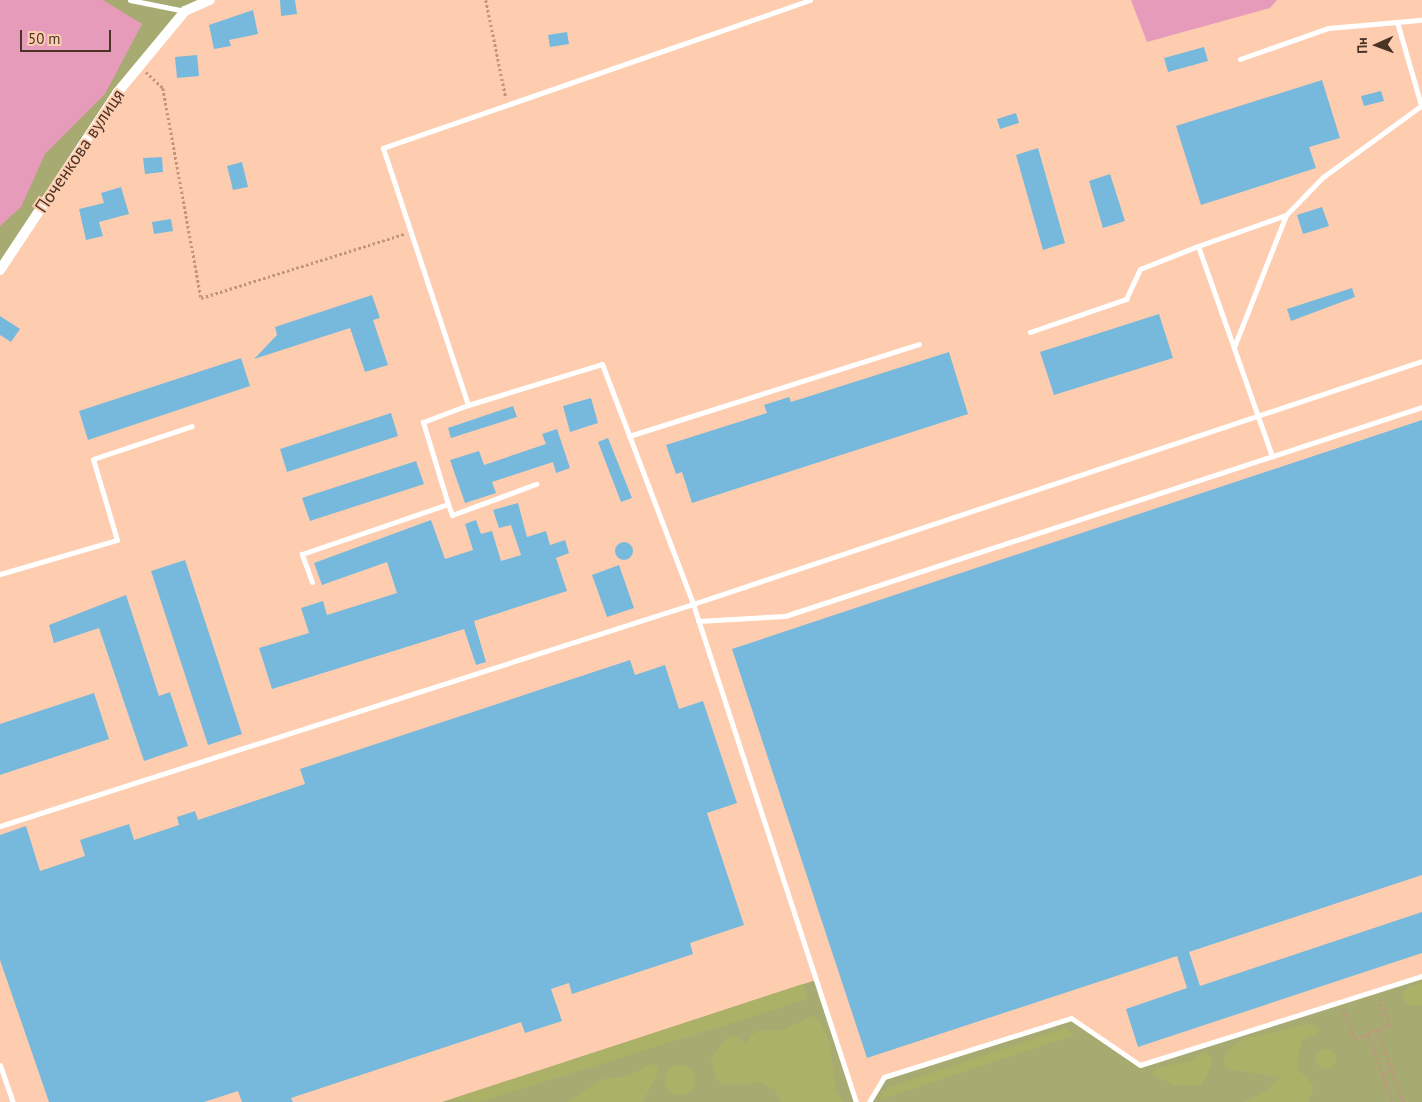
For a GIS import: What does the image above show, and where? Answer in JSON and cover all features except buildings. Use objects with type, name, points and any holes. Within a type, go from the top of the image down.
[{"type":"street","name":"Поченкова вулиця","points":[[0,270],[117,93],[142,68],[185,11],[210,0]]},
{"type":"lane","points":[[130,0],[185,11]]},
{"type":"lane","points":[[468,405],[383,148],[506,102],[810,0]]},
{"type":"lane","points":[[1240,59],[1328,28],[1422,20]]},
{"type":"lane","points":[[1234,347],[1286,215],[1324,177],[1422,105],[1397,22]]},
{"type":"lane","points":[[1030,332],[1126,299],[1140,269],[1286,215]]},
{"type":"lane","points":[[1198,246],[1272,456]]},
{"type":"lane","points":[[629,436],[919,344]]},
{"type":"lane","points":[[0,826],[693,604],[1422,361]]},
{"type":"lane","points":[[536,484],[452,515],[423,422],[468,405],[602,364],[693,604],[856,1102]]},
{"type":"lane","points":[[698,621],[784,616],[1422,407]]},
{"type":"lane","points":[[0,574],[118,540],[93,459],[192,426]]},
{"type":"lane","points":[[312,582],[302,554],[448,504]]},
{"type":"lane","points":[[869,1102],[884,1077],[1071,1018],[1140,1065],[1422,976]]},
{"type":"lane","points":[[0,1065],[13,1102]]},
{"type":"path","points":[[486,0],[506,102]]},
{"type":"path","points":[[142,68],[163,88],[201,298],[410,232]]},
{"type":"path","points":[[1341,1002],[1355,1039],[1390,1026],[1377,990]]},
{"type":"path","points":[[1377,1030],[1404,1102]]},
{"type":"path","points":[[1368,1034],[1393,1102]]},
{"type":"path","points":[[1382,1074],[1392,1070]]},
{"type":"green space","points":[[0,0],[210,0],[185,11],[117,93],[0,270]]},
{"type":"green space","points":[[1422,976],[1422,1102],[869,1102],[884,1077],[1071,1018],[1140,1065]]},
{"type":"green space","points":[[816,980],[856,1102],[442,1102]]},
{"type":"green space","points":[[1422,982],[1422,1005],[1411,1006],[1404,1001],[1403,993],[1409,987]]},
{"type":"green space","points":[[803,984],[808,999],[479,1102],[450,1100]]},
{"type":"green space","points":[[811,1016],[819,1020],[830,1043],[836,1091],[844,1102],[782,1102],[775,1090],[760,1082],[735,1085],[718,1082],[711,1058],[726,1039],[734,1036],[748,1044],[751,1035],[759,1031],[783,1030]]},
{"type":"green space","points":[[1307,1024],[1315,1025],[1320,1032],[1303,1040],[1299,1049],[1298,1069],[1314,1086],[1308,1102],[1244,1102],[1268,1090],[1280,1077],[1226,1069],[1223,1061],[1232,1047],[1247,1038]]},
{"type":"green space","points":[[1066,1028],[1075,1035],[879,1100],[887,1088]]},
{"type":"green space","points":[[1326,1049],[1333,1052],[1336,1059],[1333,1066],[1326,1069],[1319,1066],[1316,1059],[1319,1052]]},
{"type":"green space","points":[[1204,1051],[1211,1057],[1212,1065],[1201,1085],[1174,1085],[1152,1074],[1158,1068],[1190,1061]]},
{"type":"green space","points":[[650,1064],[658,1067],[657,1076],[642,1102],[567,1102],[602,1079],[628,1076]]},
{"type":"green space","points":[[680,1065],[690,1070],[695,1080],[690,1090],[680,1095],[670,1090],[665,1080],[670,1070]]},
{"type":"shaded area","points":[[0,0],[103,0],[142,24],[105,94],[45,154],[21,207],[0,226]]},
{"type":"shaded area","points":[[1131,0],[1277,0],[1270,8],[1147,42]]}]
